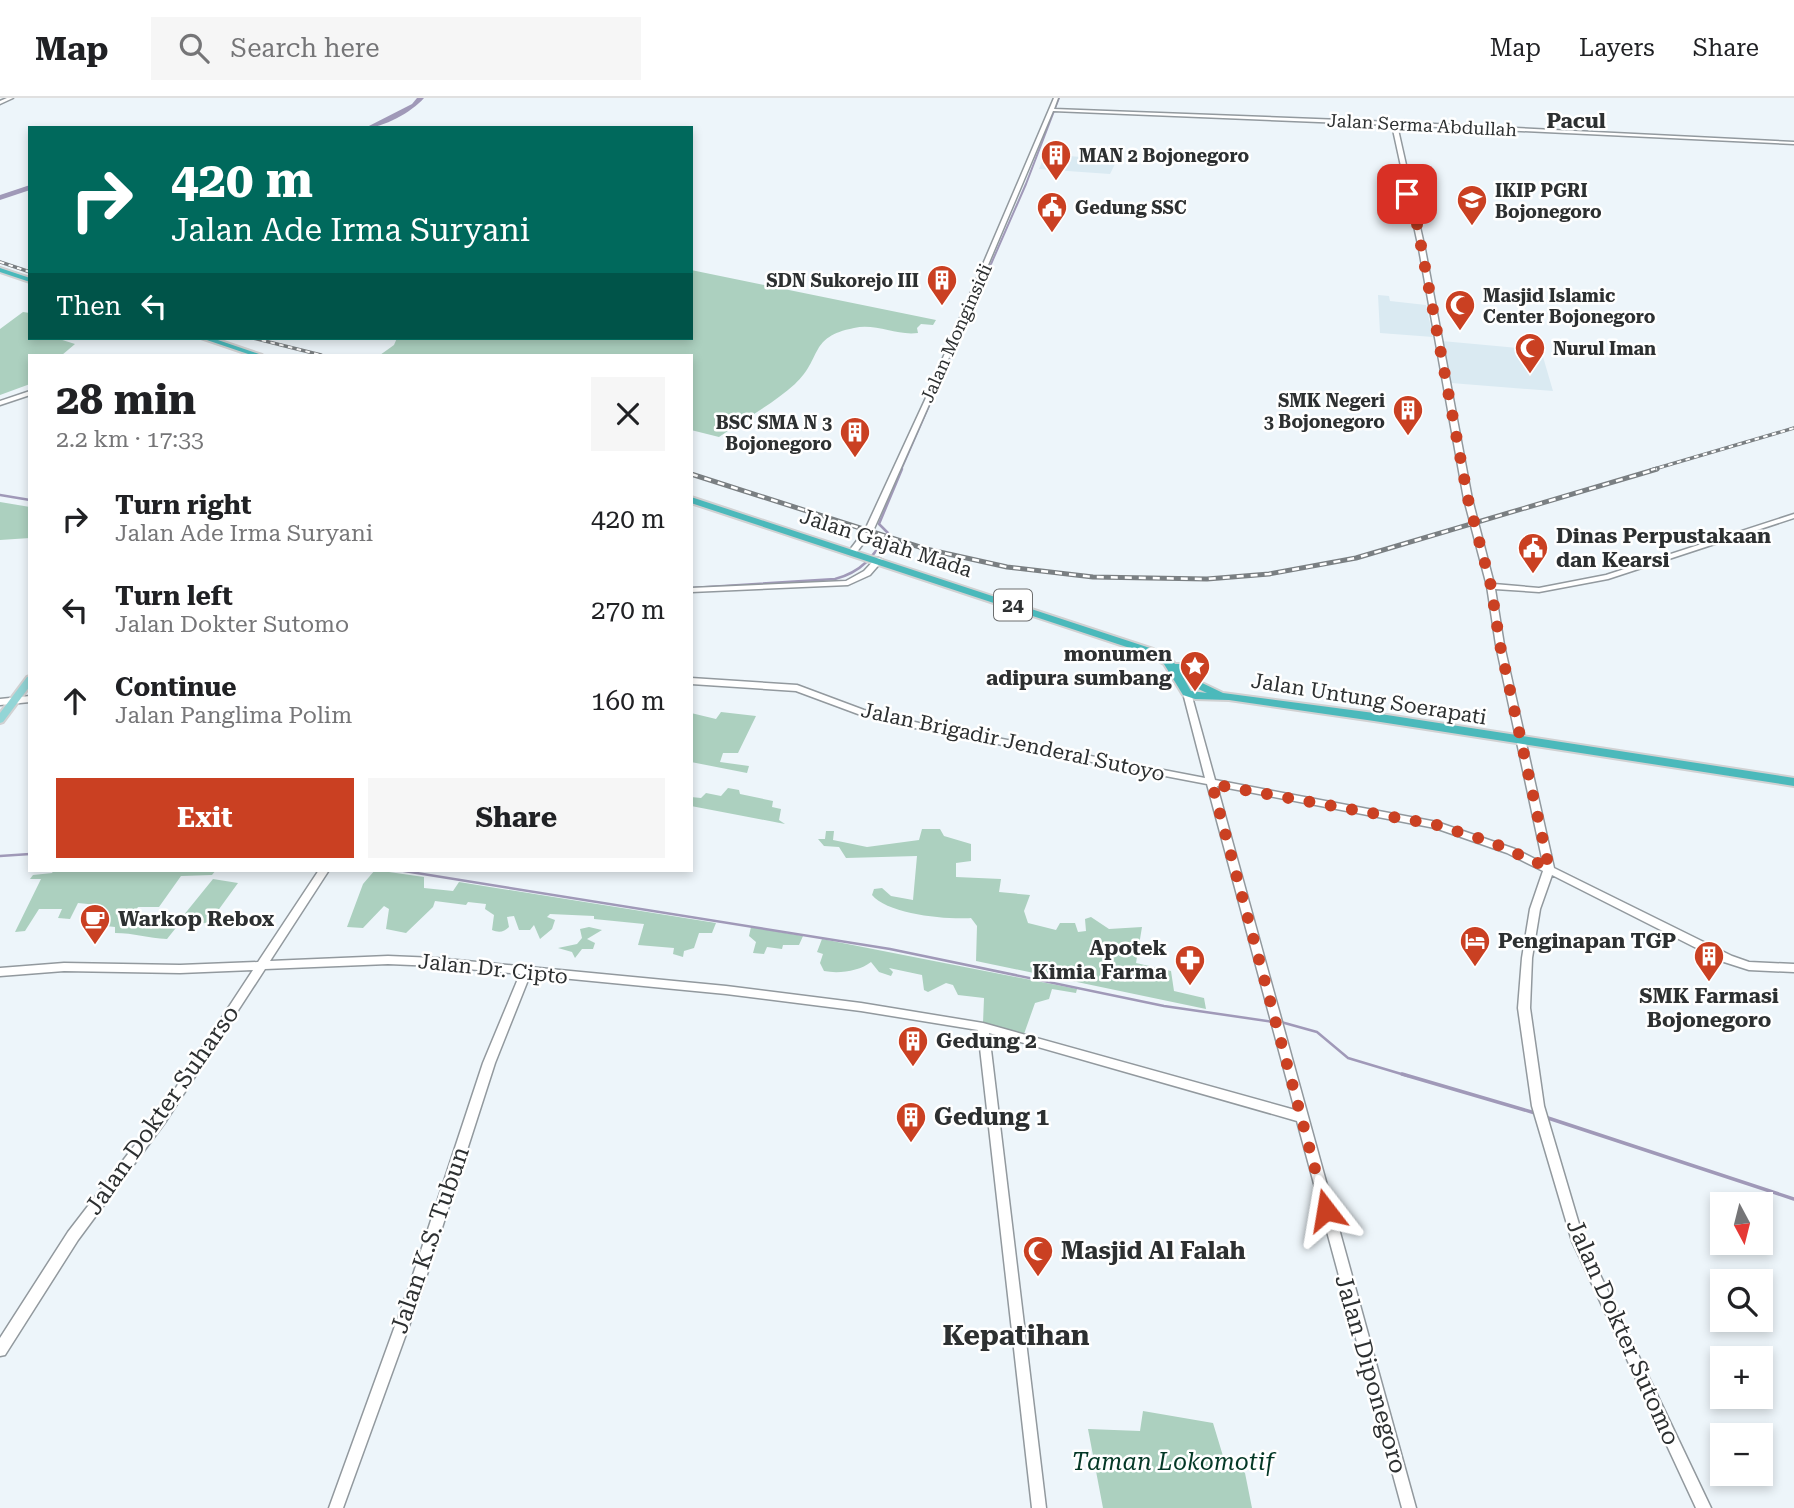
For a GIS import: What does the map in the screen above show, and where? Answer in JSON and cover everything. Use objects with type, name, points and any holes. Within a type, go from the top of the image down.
[{"type":"highway","points":[[0,271],[28,279]]},
{"type":"highway","points":[[211,340],[255,354]]},
{"type":"highway","name":"Jalan Gajah Mada","points":[[693,501],[853,551],[1149,651],[1168,662],[1195,691]]},
{"type":"highway","name":"Jalan Untung Soerapati","points":[[1195,691],[1794,782]]},
{"type":"main road","points":[[0,103],[10,98]]},
{"type":"main road","name":"Jalan Monginsidi","points":[[853,551],[869,531],[928,400],[1053,111],[1055,98]]},
{"type":"main road","name":"Jalan Serma Abdullah","points":[[1053,111],[1394,124],[1794,144]]},
{"type":"main road","points":[[1394,124],[1402,170],[1417,224],[1452,422],[1474,524],[1491,586],[1549,868]]},
{"type":"main road","points":[[0,403],[28,394]]},
{"type":"main road","points":[[1491,586],[1539,590],[1608,577],[1794,516]]},
{"type":"main road","points":[[693,590],[848,583],[867,573],[875,559]]},
{"type":"main road","name":"Jalan Brigadir Jenderal Sutoyo","points":[[693,681],[797,688],[885,718],[1212,784],[1449,827],[1549,868],[1728,959],[1749,966],[1794,968]]},
{"type":"main road","points":[[0,720],[28,682]]},
{"type":"main road","name":"Jalan Diponegoro","points":[[1195,691],[1191,713],[1409,1508]]},
{"type":"main road","points":[[0,702],[28,699]]},
{"type":"main road","name":"Jalan Dokter Sutomo","points":[[1549,868],[1535,909],[1527,958],[1524,1007],[1539,1113],[1578,1241],[1704,1508]]},
{"type":"main road","name":"Jalan Dokter Suharso","points":[[0,1350],[73,1236],[162,1118],[260,964],[323,872]]},
{"type":"main road","name":"Jalan Dr. Cipto","points":[[0,972],[64,967],[180,969],[260,964],[412,961],[726,990],[861,1007],[984,1027],[1302,1117]]},
{"type":"main road","name":"Jalan K.S. Tubun","points":[[336,1508],[415,1290],[489,1063],[526,972]]},
{"type":"main road","points":[[984,1027],[1039,1508]]},
{"type":"shaded area","points":[[1045,154],[1117,160],[1110,174],[1039,169]]},
{"type":"shaded area","points":[[1378,295],[1389,296],[1390,301],[1426,305],[1433,337],[1380,333]]},
{"type":"shaded area","points":[[1442,341],[1541,350],[1553,391],[1451,383]]},
{"type":"green space","points":[[693,270],[936,320],[933,325],[921,324],[917,328],[918,333],[862,327],[829,337],[822,343],[810,366],[795,384],[719,437],[693,430],[693,354],[381,354],[394,345],[396,340],[693,340]]},
{"type":"green space","points":[[23,312],[28,313],[28,340],[62,340],[75,344],[63,354],[28,354],[28,385],[0,395],[0,329]]},
{"type":"green space","points":[[0,502],[28,507],[28,538],[0,540]]},
{"type":"green space","points":[[721,712],[756,716],[738,753],[723,753],[720,762],[749,766],[747,773],[693,762],[693,713],[716,719]]},
{"type":"green space","points":[[728,788],[739,790],[740,794],[773,801],[772,807],[781,809],[779,820],[785,824],[693,806],[693,797],[701,798],[706,793],[721,796]]},
{"type":"green space","points":[[922,829],[940,829],[944,836],[971,844],[971,861],[956,863],[956,877],[1001,879],[999,892],[1030,895],[1024,911],[1028,923],[1056,930],[1060,923],[1075,923],[1078,932],[1086,931],[1085,919],[1091,917],[1109,929],[1142,927],[1136,963],[1171,971],[1174,991],[1204,998],[1206,1009],[976,961],[977,926],[971,918],[933,917],[904,911],[880,902],[872,895],[874,889],[882,888],[891,896],[913,900],[917,856],[846,858],[839,847],[824,846],[818,839],[825,839],[826,831],[834,831],[833,840],[867,847],[919,840]]},
{"type":"green space","points":[[214,872],[212,875],[181,876],[159,907],[138,907],[128,923],[136,925],[146,923],[156,914],[183,916],[213,879],[238,883],[209,923],[179,924],[167,939],[115,933],[115,927],[88,924],[98,905],[78,903],[70,919],[58,918],[62,909],[39,909],[25,931],[15,932],[41,879],[30,879],[33,875]]},
{"type":"green space","points":[[373,872],[389,872],[424,877],[424,888],[453,891],[459,882],[716,923],[712,933],[699,933],[694,948],[684,951],[683,957],[673,954],[674,948],[638,945],[644,924],[594,919],[594,916],[550,914],[547,917],[555,920],[552,929],[540,939],[534,925],[530,930],[519,930],[514,916],[507,917],[509,927],[505,930],[492,930],[494,915],[485,909],[486,904],[468,902],[466,905],[435,901],[433,907],[406,933],[386,929],[389,909],[384,906],[363,928],[347,927],[363,884]]},
{"type":"green space","points":[[589,927],[602,930],[587,939],[595,943],[593,949],[582,949],[575,958],[572,952],[558,948],[577,944],[582,938],[580,929]]},
{"type":"green space","points":[[751,927],[803,936],[799,945],[783,945],[782,949],[767,947],[764,954],[753,953],[756,942],[749,936]]},
{"type":"green space","points":[[822,939],[1077,989],[1076,993],[1052,989],[1049,999],[1035,1003],[1024,1034],[983,1023],[984,998],[958,995],[953,985],[946,983],[928,992],[924,990],[922,975],[889,968],[893,972],[891,976],[879,972],[871,962],[849,971],[824,971],[820,963],[823,954],[817,952]]},
{"type":"green space","name":"Taman Lokomotif","points":[[1143,1411],[1213,1423],[1223,1456],[1245,1473],[1252,1508],[1103,1508],[1088,1429],[1140,1431]]},
{"type":"waterway","points":[[372,126],[414,105],[421,98]]},
{"type":"waterway","points":[[901,470],[1026,184],[1059,98]]},
{"type":"waterway","points":[[0,198],[28,188]]},
{"type":"waterway","points":[[693,588],[835,579],[853,572],[872,556],[888,533],[879,524],[902,469]]},
{"type":"waterway","points":[[0,495],[28,500]]},
{"type":"waterway","points":[[0,856],[28,854]]},
{"type":"waterway","points":[[410,872],[890,949],[1164,1006],[1274,1022]]},
{"type":"waterway","points":[[1281,1022],[1317,1032],[1348,1058],[1408,1076]]},
{"type":"waterway","points":[[1402,1074],[1535,1113]]},
{"type":"waterway","points":[[1545,1117],[1794,1199]]},
{"type":"railway","points":[[0,262],[28,271]]},
{"type":"railway","points":[[261,340],[317,354]]},
{"type":"railway","points":[[1651,470],[1794,428]]},
{"type":"railway","points":[[693,475],[926,549],[1007,567],[1093,577],[1207,579],[1269,574],[1356,558],[1657,469]]},
{"type":"place","name":"MAN 2 Bojonegoro","points":[[1056,182]]},
{"type":"place","name":"IKIP PGRI Bojonegoro","points":[[1472,227]]},
{"type":"place","name":"Gedung SSC","points":[[1052,234]]},
{"type":"place","name":"SDN Sukorejo III","points":[[942,307]]},
{"type":"place","name":"Masjid Islamic Center Bojonegoro","points":[[1460,332]]},
{"type":"place","name":"Nurul Iman","points":[[1530,375]]},
{"type":"place","name":"SMK Negeri 3 Bojonegoro","points":[[1408,437]]},
{"type":"place","name":"BSC SMA N 3 Bojonegoro","points":[[855,459]]},
{"type":"place","name":"Dinas Perpustakaan dan Kearsi","points":[[1533,575]]},
{"type":"place","name":"monumen adipura sumbang","points":[[1195,693]]},
{"type":"place","name":"Warkop Rebox","points":[[95,946]]},
{"type":"place","name":"Penginapan TGP","points":[[1475,968]]},
{"type":"place","name":"SMK Farmasi Bojonegoro","points":[[1709,983]]},
{"type":"place","name":"Apotek Kimia Farma","points":[[1190,987]]},
{"type":"place","name":"Gedung 2","points":[[913,1068]]},
{"type":"place","name":"Gedung 1","points":[[911,1144]]},
{"type":"place","name":"Masjid Al Falah","points":[[1038,1278]]},
{"type":"district","name":"Pacul","points":[[1576,121]]},
{"type":"district","name":"Kepatihan","points":[[1016,1335]]},
{"type":"route","points":[[1326,1210],[1212,784],[1460,830],[1549,868],[1500,645],[1491,586],[1468,499],[1452,422],[1417,224],[1407,194]]}]
